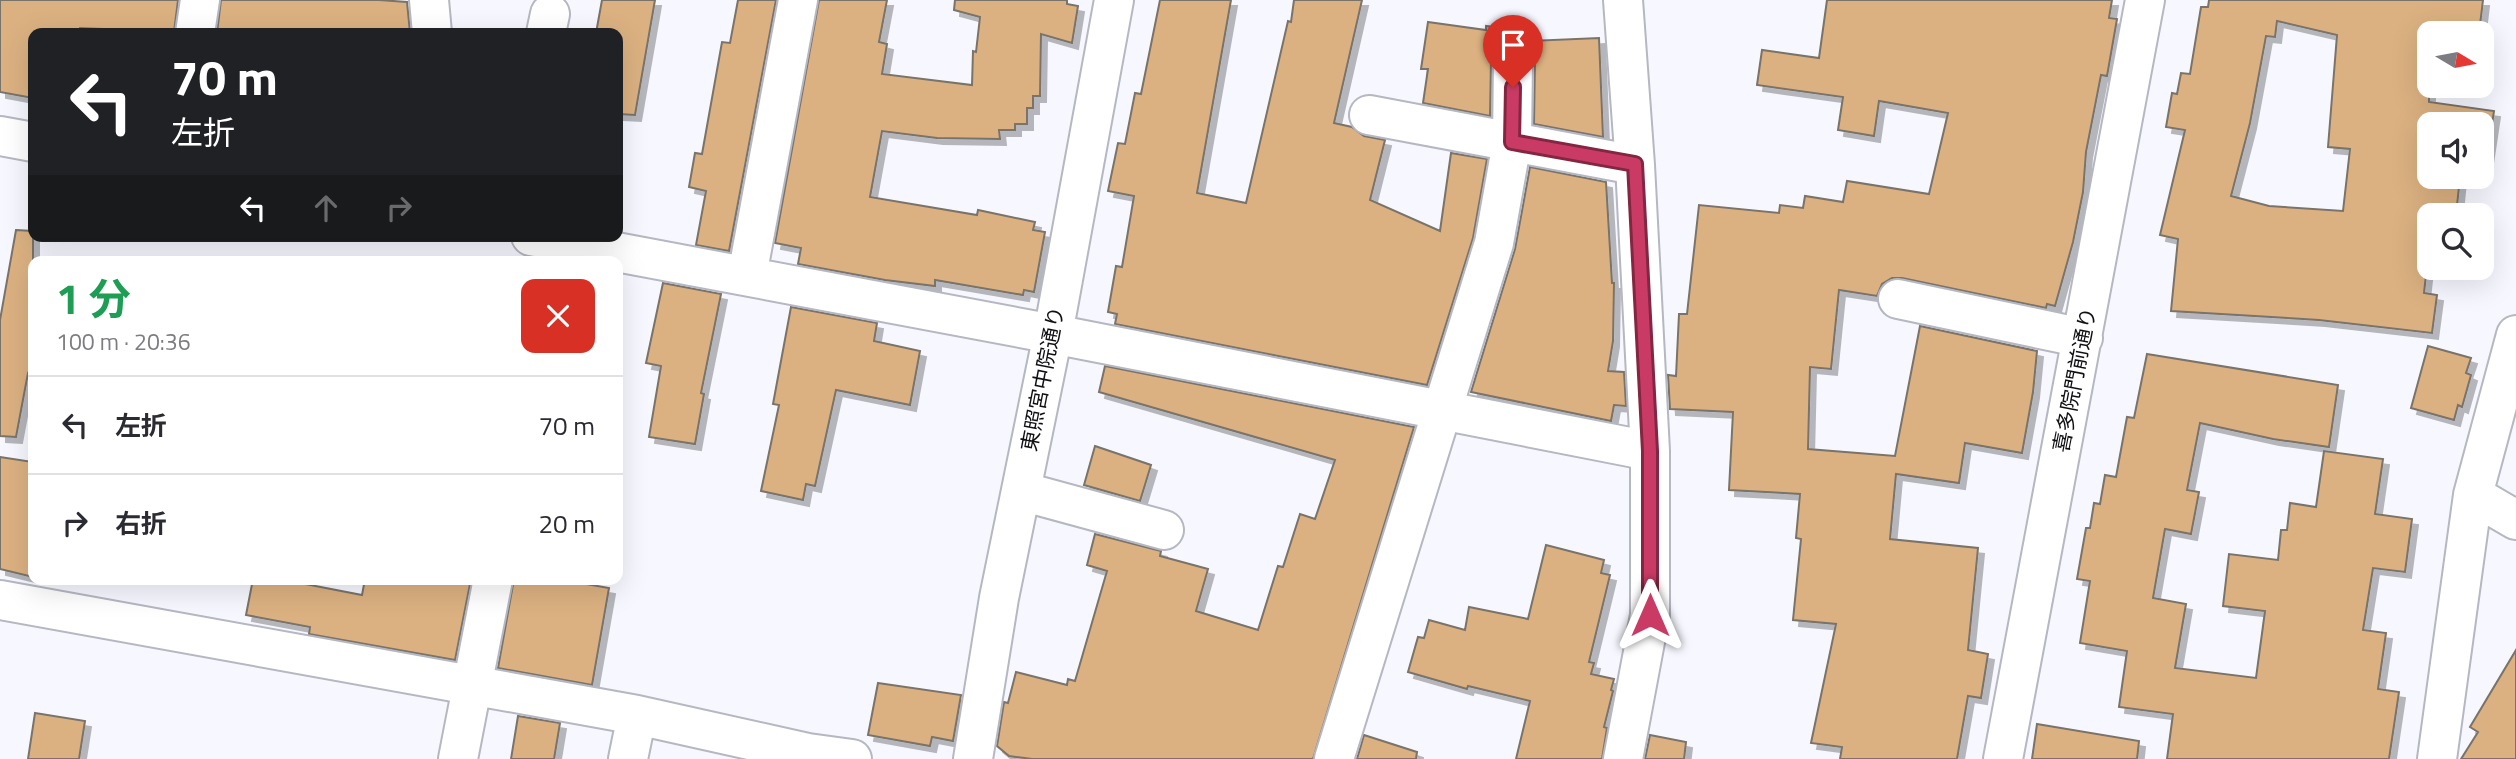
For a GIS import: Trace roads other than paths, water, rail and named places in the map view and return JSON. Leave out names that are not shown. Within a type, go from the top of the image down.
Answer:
[{"type":"street","points":[[196,28],[200,0]]},
{"type":"street","points":[[429,0],[432,28]]},
{"type":"street","points":[[747,276],[799,0]]},
{"type":"street","name":"東照宮中院通り","points":[[973,759],[999,598],[1053,334],[1114,0]]},
{"type":"street","points":[[1623,0],[1635,164],[1650,451],[1650,615],[1623,759]]},
{"type":"street","name":"喜多院門前通り","points":[[2003,759],[2146,0]]},
{"type":"street","points":[[1334,759],[1494,243],[1512,142],[1513,60]]},
{"type":"street","points":[[1369,115],[1635,164]]},
{"type":"street","points":[[0,136],[28,141]]},
{"type":"street","points":[[547,246],[614,256]]},
{"type":"street","points":[[623,257],[747,276],[1650,451]]},
{"type":"street","points":[[1898,299],[2082,338]]},
{"type":"street","points":[[2437,759],[2473,495],[2516,335]]},
{"type":"street","points":[[1021,491],[1164,530]]},
{"type":"street","points":[[2473,495],[2516,520]]},
{"type":"street","points":[[458,759],[492,585]]},
{"type":"street","points":[[0,600],[637,715],[807,753],[852,759]]},
{"type":"street","points":[[628,759],[637,715]]}]
